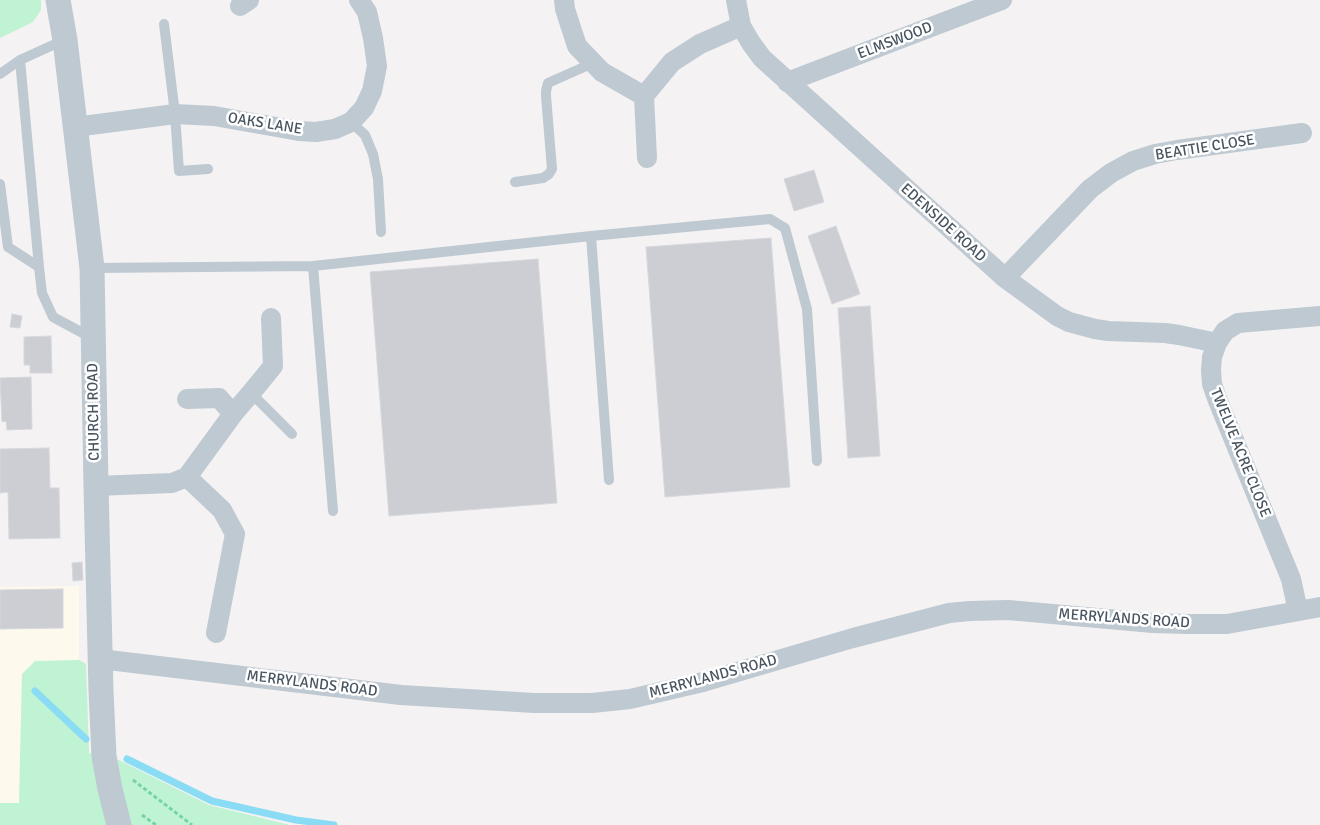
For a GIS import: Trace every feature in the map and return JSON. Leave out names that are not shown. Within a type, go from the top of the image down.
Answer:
[{"type":"street","name":"CHURCH ROAD","points":[[58,0],[65,40],[92,268],[100,659],[104,756],[110,789],[120,825]]},
{"type":"street","points":[[352,122],[364,108],[372,91],[377,66],[367,12],[359,0]]},
{"type":"street","points":[[564,0],[576,46],[602,72],[644,96]]},
{"type":"street","name":"EDENSIDE ROAD","points":[[736,0],[741,26],[762,58],[1005,278],[1057,316],[1082,326],[1108,331],[1179,334],[1216,343]]},
{"type":"street","name":"ELMSWOOD","points":[[788,82],[1002,0]]},
{"type":"street","points":[[647,158],[644,96],[672,62],[700,44],[741,26]]},
{"type":"street","name":"OAKS LANE","points":[[75,127],[175,114],[214,116],[299,131],[316,132],[336,129],[352,122]]},
{"type":"street","name":"BEATTIE CLOSE","points":[[1005,278],[1090,189],[1110,173],[1155,154],[1302,133]]},
{"type":"street","points":[[1216,343],[1225,331],[1238,324],[1320,316]]},
{"type":"street","points":[[96,486],[172,483],[186,477],[233,414],[273,366],[272,318]]},
{"type":"street","name":"TWELVE ACRE CLOSE","points":[[1216,343],[1212,357],[1212,384],[1291,579],[1298,610]]},
{"type":"street","points":[[188,399],[219,398],[233,414]]},
{"type":"street","points":[[186,477],[222,510],[235,534],[216,633]]},
{"type":"street","name":"MERRYLANDS ROAD","points":[[100,659],[401,695],[592,703],[630,700],[703,682],[853,638],[949,613],[1008,610],[1153,623],[1227,624],[1320,607]]},
{"type":"lane","points":[[164,24],[180,171],[208,168]]},
{"type":"lane","points":[[0,74],[20,60],[65,40]]},
{"type":"lane","points":[[20,60],[42,293],[53,317],[93,339]]},
{"type":"lane","points":[[515,182],[543,178],[552,169],[546,96],[548,83],[593,63]]},
{"type":"lane","points":[[352,122],[365,135],[373,154],[378,179],[381,232]]},
{"type":"lane","points":[[0,184],[8,247],[39,267]]},
{"type":"lane","points":[[92,268],[313,266],[770,219],[785,228],[807,309],[817,461]]},
{"type":"lane","points":[[592,236],[609,480]]},
{"type":"lane","points":[[313,266],[333,511]]},
{"type":"lane","points":[[252,392],[292,434]]},
{"type":"path","points":[[131,778],[192,825]]},
{"type":"shaded area","points":[[79,586],[79,660],[36,661],[22,674],[19,803],[0,803],[0,587]]},
{"type":"green space","points":[[0,0],[41,0],[41,10],[33,22],[0,38]]},
{"type":"green space","points":[[79,660],[86,664],[89,753],[119,760],[209,805],[290,825],[0,825],[0,803],[19,803],[22,674],[35,661]]},
{"type":"building","points":[[814,170],[824,202],[794,211],[784,179]]},
{"type":"building","points":[[836,226],[860,294],[832,304],[808,236]]},
{"type":"building","points":[[771,238],[790,487],[665,497],[646,247]]},
{"type":"building","points":[[538,259],[557,503],[389,516],[370,272]]},
{"type":"building","points":[[870,306],[880,456],[848,458],[838,308]]},
{"type":"building","points":[[12,314],[22,316],[20,328],[10,327]]},
{"type":"building","points":[[51,336],[52,373],[30,373],[30,365],[24,365],[24,337]]},
{"type":"building","points":[[31,377],[32,429],[7,430],[6,421],[2,422],[0,378]]},
{"type":"building","points":[[49,448],[50,488],[59,488],[60,538],[9,539],[8,492],[0,493],[0,449]]},
{"type":"building","points":[[82,562],[83,580],[73,581],[72,563]]},
{"type":"building","points":[[63,589],[63,628],[0,629],[0,590]]},
{"type":"waterway","points":[[35,691],[86,739]]},
{"type":"waterway","points":[[127,759],[212,801],[296,820],[334,825]]}]
